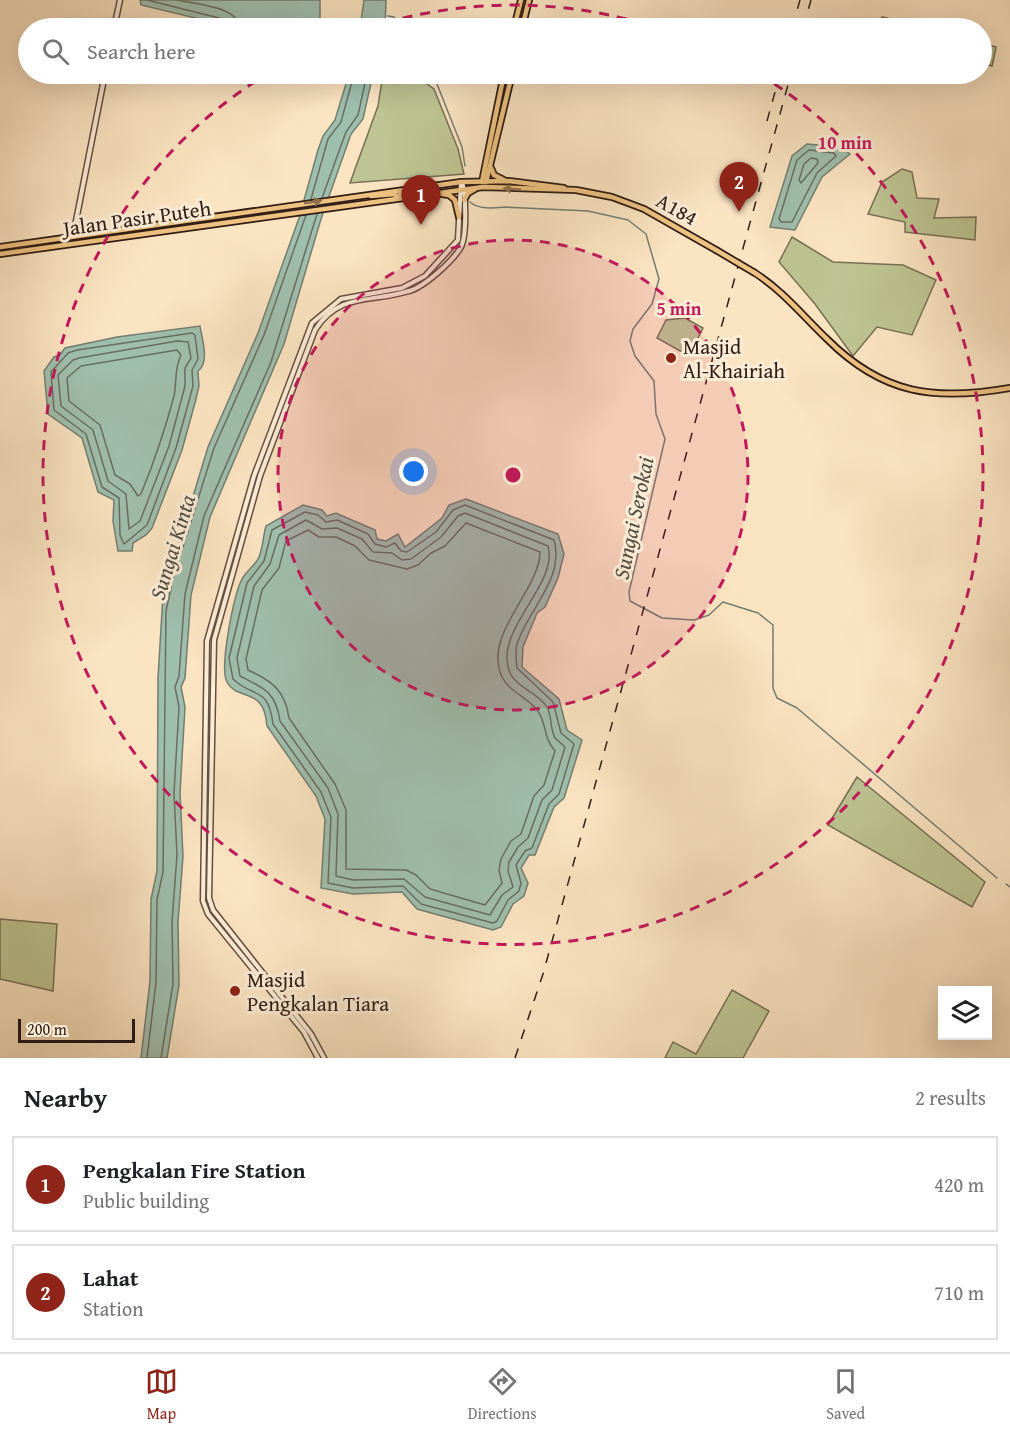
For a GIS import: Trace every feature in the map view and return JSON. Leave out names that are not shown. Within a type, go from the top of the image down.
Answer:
[{"type":"main road","points":[[516,18],[521,0]]},
{"type":"main road","points":[[524,18],[529,0]]},
{"type":"main road","points":[[484,180],[483,168],[502,84]]},
{"type":"main road","points":[[464,200],[468,193],[480,187],[484,180],[492,159],[510,84]]},
{"type":"main road","points":[[492,159],[494,175],[509,181]]},
{"type":"main road","points":[[471,181],[483,168]]},
{"type":"main road","points":[[347,197],[484,180],[576,190]]},
{"type":"main road","points":[[398,197],[401,193],[426,186]]},
{"type":"main road","points":[[347,197],[394,194],[398,197],[480,187],[576,190]]},
{"type":"main road","name":"A184","points":[[576,190],[598,193],[631,204],[756,273],[787,297],[841,352],[888,382],[913,390],[951,396],[1010,388]]},
{"type":"main road","points":[[424,194],[453,197],[457,202],[459,217]]},
{"type":"main road","name":"Jalan Pasir Puteh","points":[[0,247],[347,197]]},
{"type":"main road","name":"Jalan Pasir Puteh","points":[[0,254],[398,197]]},
{"type":"main road","points":[[42,248],[66,242],[73,236],[79,239],[111,237]]},
{"type":"street","points":[[116,18],[120,0]]},
{"type":"street","points":[[73,236],[103,84]]},
{"type":"street","points":[[318,1058],[304,1032],[208,914],[202,902],[207,641],[254,476],[312,323],[341,299],[402,288],[418,282],[456,244],[461,225],[459,217],[461,182]]},
{"type":"street","points":[[324,1058],[311,1034],[210,904],[214,640],[260,477],[315,330],[322,319],[340,304],[412,291],[428,281],[461,247],[464,200],[461,189]]},
{"type":"green space","points":[[992,46],[996,47],[992,66]]},
{"type":"green space","points":[[381,84],[427,84],[434,89],[458,149],[464,174],[350,183],[378,106]]},
{"type":"green space","points":[[902,169],[912,172],[917,198],[939,199],[934,218],[976,217],[975,240],[905,232],[905,222],[868,214],[882,182]]},
{"type":"green space","points":[[792,237],[833,262],[903,265],[936,280],[912,335],[877,327],[853,356],[815,304],[779,262]]},
{"type":"green space","points":[[685,318],[703,328],[689,356],[657,338],[666,320]]},
{"type":"green space","points":[[857,777],[985,882],[972,907],[828,825]]},
{"type":"green space","points":[[0,919],[57,924],[53,991],[0,979]]},
{"type":"green space","points":[[732,990],[769,1011],[743,1058],[665,1058],[673,1042],[696,1054]]},
{"type":"water","points":[[140,0],[320,0],[320,18],[195,18],[141,5]]},
{"type":"water","points":[[364,0],[386,0],[385,18],[361,18]]},
{"type":"water","name":"Sungai Kinta","points":[[346,84],[371,84],[363,119],[351,134],[321,219],[284,344],[210,517],[191,595],[185,678],[181,687],[185,707],[180,793],[183,856],[178,922],[179,985],[167,1058],[141,1058],[150,981],[151,899],[157,871],[158,678],[163,595],[208,447],[258,333],[299,218],[323,136],[335,120]]},
{"type":"water","points":[[807,144],[841,147],[850,154],[822,177],[795,230],[770,227],[792,156]]},
{"type":"water","points":[[200,326],[204,362],[198,371],[199,386],[182,450],[152,528],[133,543],[132,551],[118,551],[113,521],[114,500],[98,492],[82,438],[48,414],[44,371],[54,357],[60,355],[65,348],[117,337]]},
{"type":"water","points":[[466,499],[558,534],[564,554],[558,578],[545,607],[537,613],[523,647],[522,667],[559,699],[567,730],[582,740],[564,798],[554,807],[535,855],[529,855],[521,868],[528,883],[524,896],[513,904],[501,927],[493,930],[417,909],[402,892],[353,894],[321,888],[325,819],[316,796],[267,726],[261,705],[256,699],[231,688],[225,674],[228,631],[235,599],[242,579],[259,557],[266,526],[303,505],[322,510],[327,516],[336,513],[375,530],[377,539],[386,541],[398,534],[405,547],[442,518],[449,505]]},
{"type":"waterway","name":"Sungai Serokai","points":[[388,16],[395,18]]},
{"type":"waterway","name":"Sungai Serokai","points":[[437,84],[462,147],[465,166]]},
{"type":"waterway","name":"Sungai Serokai","points":[[470,202],[487,208],[588,211],[628,220],[646,234],[659,279],[652,304],[633,329],[630,341],[635,356],[654,381],[656,414],[665,439],[629,592],[630,601],[662,618],[694,620],[709,615],[723,602],[758,613],[773,625],[773,688],[777,698],[797,708],[997,878]]},
{"type":"waterway","name":"Sungai Serokai","points":[[1006,884],[1010,887]]},
{"type":"railway","points":[[795,18],[800,0]]},
{"type":"railway","points":[[806,18],[811,0]]},
{"type":"railway","points":[[767,121],[777,84]]},
{"type":"railway","points":[[515,1058],[543,974],[788,84]]},
{"type":"place","name":"Lahat","points":[[739,212]]},
{"type":"place","name":"Pengkalan Fire Station","points":[[421,225]]},
{"type":"place","name":"Masjid Al-Khairiah","points":[[671,358]]},
{"type":"place","name":"Masjid Pengkalan Tiara","points":[[235,991]]}]
